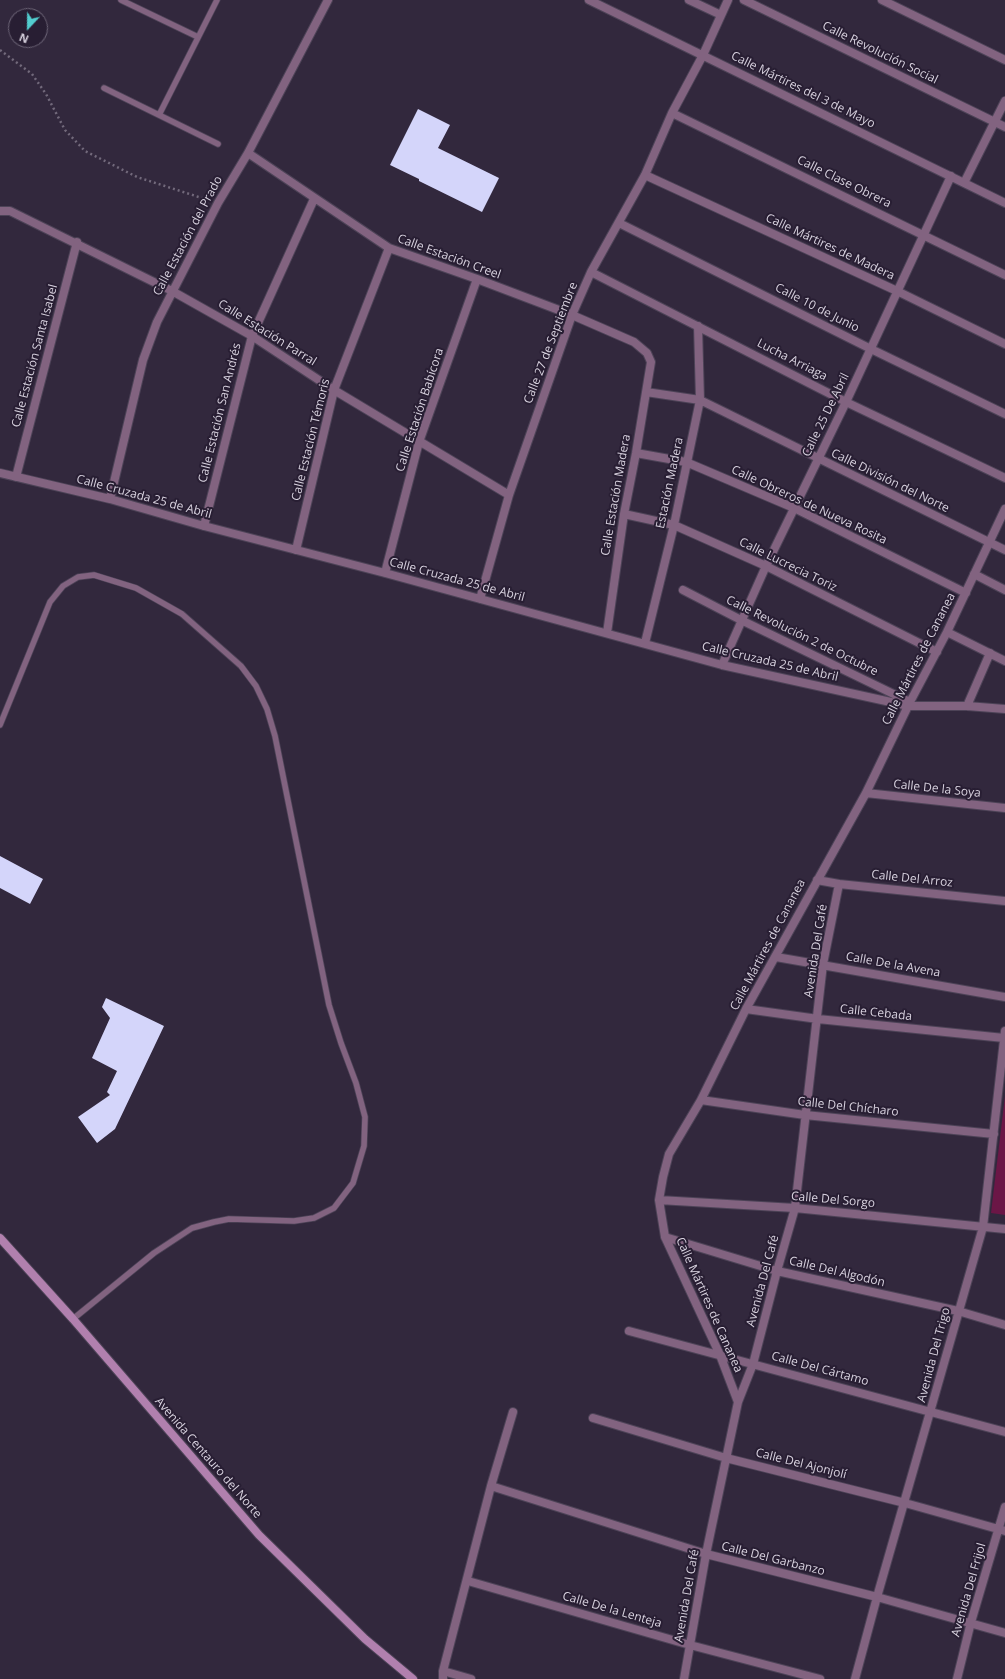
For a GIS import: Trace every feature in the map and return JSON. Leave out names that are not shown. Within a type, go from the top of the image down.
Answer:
[{"type":"main road","name":"Avenida Centauro del Norte","points":[[0,1238],[73,1319],[258,1535],[365,1640],[413,1679]]},
{"type":"street","name":"Calle Estación del Prado","points":[[110,499],[144,360],[157,322],[218,203],[248,153],[328,0]]},
{"type":"street","name":"Calle Mártires del 3 de Mayo","points":[[589,0],[1005,203]]},
{"type":"street","points":[[689,0],[721,15]]},
{"type":"street","name":"Calle 27 de Septiembre","points":[[480,599],[509,495],[572,315],[591,272],[644,175],[672,113],[703,55],[728,0]]},
{"type":"street","name":"Calle Revolución Social","points":[[744,0],[1005,127]]},
{"type":"street","points":[[882,0],[1005,60]]},
{"type":"street","points":[[964,183],[1005,101]]},
{"type":"street","name":"Calle Clase Obrera","points":[[672,113],[1005,275]]},
{"type":"street","name":"Calle Estación Creel","points":[[248,153],[314,199],[389,248],[572,315],[634,342],[647,353],[651,362]]},
{"type":"street","name":"Calle Mártires de Madera","points":[[644,175],[897,291],[1005,344]]},
{"type":"street","name":"Calle 25 De Abril","points":[[722,665],[766,566],[846,402],[897,291],[925,235],[951,176]]},
{"type":"street","name":"Calle Estación San Andrés","points":[[204,526],[252,336],[314,199]]},
{"type":"street","name":"Calle Estación Parral","points":[[2,210],[10,211],[77,242],[172,291],[252,336],[334,390],[509,495]]},
{"type":"street","name":"Calle 10 de Junio","points":[[618,223],[1005,414]]},
{"type":"street","name":"Calle Estación Santa Isabel","points":[[16,477],[77,242]]},
{"type":"street","name":"Calle Estación Témoris","points":[[296,550],[334,390],[389,248]]},
{"type":"street","name":"Lucha Arriaga","points":[[591,272],[846,402],[1005,478]]},
{"type":"street","name":"Calle Estación Babícora","points":[[385,573],[419,442],[477,279]]},
{"type":"street","name":"Estación Madera","points":[[645,643],[674,525],[700,400],[698,326]]},
{"type":"street","name":"Calle Estación Madera","points":[[607,633],[624,514],[636,454],[651,362]]},
{"type":"street","name":"Calle División del Norte","points":[[646,392],[700,400],[1005,550]]},
{"type":"street","name":"Calle Obreros de Nueva Rosita","points":[[636,454],[686,462],[794,508],[966,593]]},
{"type":"street","name":"Calle Cruzada 25 de Abril","points":[[0,473],[110,499],[204,526],[385,573],[722,665],[910,704]]},
{"type":"street","name":"Calle Mártires de Cananea","points":[[738,1402],[720,1355],[665,1237],[659,1200],[669,1154],[701,1100],[746,1009],[866,793],[947,632],[1005,509]]},
{"type":"street","name":"Calle Lucrecia Toriz","points":[[624,514],[674,525],[766,566],[937,652]]},
{"type":"street","points":[[974,574],[1005,590]]},
{"type":"street","name":"Calle Revolución 2 de Octubre","points":[[683,590],[910,704]]},
{"type":"street","points":[[947,632],[1005,661]]},
{"type":"street","points":[[967,706],[990,653]]},
{"type":"street","points":[[910,704],[1005,708]]},
{"type":"street","name":"Calle De la Soya","points":[[866,793],[1005,808]]},
{"type":"street","name":"Calle Del Arroz","points":[[817,880],[839,884],[1005,901]]},
{"type":"street","name":"Avenida Del Café","points":[[684,1679],[706,1554],[738,1402],[753,1364],[795,1208],[805,1115],[818,1019],[823,964],[839,884]]},
{"type":"street","name":"Calle De la Avena","points":[[776,957],[1005,997]]},
{"type":"street","name":"Calle Cebada","points":[[746,1009],[818,1019],[1005,1035]]},
{"type":"street","name":"Avenida Del Trigo","points":[[855,1679],[983,1227],[1005,1035]]},
{"type":"street","name":"Calle Del Chícharo","points":[[701,1100],[805,1115],[994,1134]]},
{"type":"street","name":"Calle Del Sorgo","points":[[659,1200],[795,1208],[1005,1229]]},
{"type":"street","name":"Calle Del Algodón","points":[[665,1237],[777,1271],[958,1311],[1005,1324]]},
{"type":"street","name":"Calle Del Cártamo","points":[[629,1330],[1005,1432]]},
{"type":"street","points":[[471,1679],[443,1675],[491,1486],[513,1412]]},
{"type":"street","name":"Calle Del Ajonjolí","points":[[593,1418],[726,1458],[905,1503],[1002,1530]]},
{"type":"street","name":"Calle Del Garbanzo","points":[[491,1486],[706,1554],[877,1597],[971,1622],[1005,1633]]},
{"type":"street","name":"Avenida Del Frijol","points":[[957,1679],[971,1622],[1002,1530],[1005,1508]]},
{"type":"street","name":"Calle De la Lenteja","points":[[468,1580],[690,1644],[820,1679]]},
{"type":"lane","points":[[121,0],[198,37]]},
{"type":"lane","points":[[159,115],[218,0]]},
{"type":"lane","points":[[104,88],[218,144]]},
{"type":"lane","points":[[0,725],[50,602],[63,586],[78,577],[94,575],[136,588],[182,614],[241,666],[256,686],[267,709],[274,736],[329,1005],[356,1083],[365,1117],[364,1146],[353,1183],[334,1208],[314,1218],[294,1221],[229,1219],[192,1228],[154,1253],[73,1319]]},
{"type":"path","points":[[0,50],[32,74],[46,94],[65,130],[86,151],[138,177],[218,203]]},
{"type":"shaded area","points":[[1005,1096],[1005,1215],[991,1213]]},
{"type":"building","points":[[418,109],[450,125],[438,148],[499,178],[482,212],[390,165]]},
{"type":"building","points":[[0,856],[43,879],[30,904],[0,888]]},
{"type":"building","points":[[106,998],[164,1026],[115,1129],[97,1143],[78,1117],[110,1095],[107,1092],[117,1071],[92,1058],[110,1018],[102,1007]]}]
